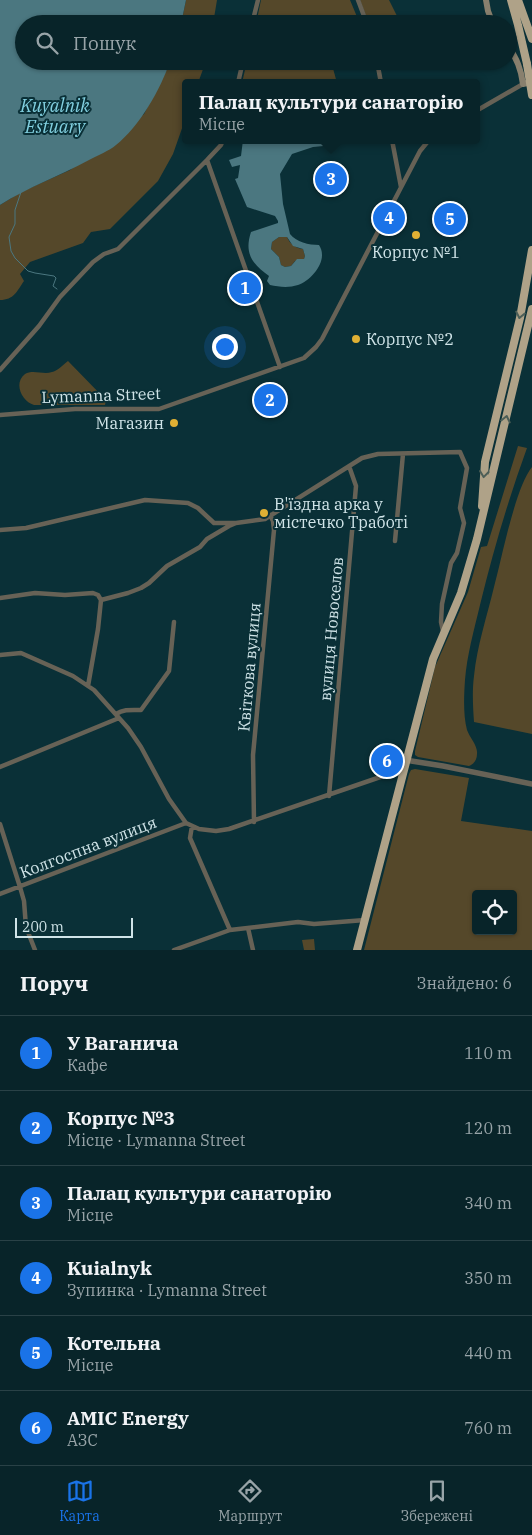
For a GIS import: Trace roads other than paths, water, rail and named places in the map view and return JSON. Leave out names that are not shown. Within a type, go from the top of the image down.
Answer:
[{"type":"highway","points":[[511,0],[515,15]]},
{"type":"highway","points":[[520,0],[532,39]]},
{"type":"highway","points":[[517,21],[527,64],[532,97]]},
{"type":"highway","points":[[482,518],[485,462],[520,318],[532,250]]},
{"type":"highway","points":[[357,950],[433,659],[461,592],[482,518],[532,309]]},
{"type":"main road","points":[[486,0],[490,15]]},
{"type":"main road","points":[[517,58],[522,71],[523,84],[532,82]]},
{"type":"street","points":[[254,15],[258,0]]},
{"type":"street","points":[[358,0],[364,15]]},
{"type":"street","points":[[480,109],[523,84]]},
{"type":"street","points":[[0,370],[39,326],[60,297],[93,262],[104,254],[118,249],[222,144]]},
{"type":"street","points":[[393,144],[401,187]]},
{"type":"street","name":"Lymanna Street","points":[[0,415],[75,409],[158,409],[280,367],[308,355],[322,339],[420,151],[426,144]]},
{"type":"street","points":[[207,160],[280,367]]},
{"type":"street","points":[[101,600],[141,588],[167,566],[200,547],[202,542],[215,533],[236,523],[266,516],[362,458],[378,454],[460,452],[467,468],[460,508],[464,523],[457,553],[451,563],[442,604],[441,622],[444,632]]},
{"type":"street","points":[[395,541],[402,454]]},
{"type":"street","name":"вулиця Новоселов","points":[[329,796],[356,486],[349,466]]},
{"type":"street","points":[[0,530],[26,528],[145,500],[188,503],[198,508],[214,523],[215,533]]},
{"type":"street","name":"Квіткова вулиця","points":[[254,822],[253,755],[274,530],[273,521],[266,516]]},
{"type":"street","points":[[214,523],[236,523]]},
{"type":"street","points":[[0,598],[35,593],[93,593],[98,596],[101,600],[98,629],[88,686]]},
{"type":"street","points":[[0,767],[117,716],[122,710],[141,710],[169,671],[174,622]]},
{"type":"street","points":[[0,655],[21,653],[73,676],[88,686],[117,716],[141,747],[169,799],[186,823],[192,826],[216,831],[229,829],[254,822],[392,773],[402,774]]},
{"type":"street","points":[[406,760],[532,784]]},
{"type":"street","name":"Колгоспна вулиця","points":[[0,894],[186,823]]},
{"type":"street","points":[[0,824],[24,901],[26,927],[34,950]]},
{"type":"street","points":[[192,826],[190,838],[230,930]]},
{"type":"street","points":[[174,950],[230,930],[298,922],[314,924],[365,920]]},
{"type":"street","points":[[248,928],[253,950]]},
{"type":"water","name":"Kuyalnik Estuary","points":[[0,0],[186,0],[183,15],[15,15],[15,70],[167,70],[141,118],[116,145],[0,205]]},
{"type":"water","points":[[242,144],[337,144],[313,147],[292,154],[280,174],[283,204],[290,234],[303,242],[319,245],[322,251],[318,269],[309,279],[291,287],[270,285],[267,281],[269,276],[254,262],[248,246],[251,232],[278,223],[278,221],[275,216],[247,207],[235,179],[238,178],[240,165],[232,167],[229,160],[241,156]],"holes":[[[279,237],[287,237],[293,246],[303,249],[304,259],[297,259],[291,266],[285,267],[281,265],[279,257],[271,249],[272,242]]]},
{"type":"waterway","points":[[21,192],[15,210],[15,224],[9,237],[11,251],[28,271],[54,276],[56,278],[53,286],[57,289]]},
{"type":"place","name":"Палац культури санаторію","points":[[331,179]]},
{"type":"place","name":"Kuialnyk","points":[[389,218]]},
{"type":"place","name":"Котельна","points":[[450,219]]},
{"type":"place","name":"Корпус №1","points":[[416,235]]},
{"type":"place","name":"У Ваганича","points":[[245,288]]},
{"type":"place","name":"Корпус №2","points":[[356,339]]},
{"type":"place","name":"Корпус №3","points":[[270,400]]},
{"type":"place","name":"Магазин","points":[[174,423]]},
{"type":"place","name":"В'їздна арка у містечко Тработі","points":[[264,513]]},
{"type":"place","name":"AMIC Energy","points":[[387,761]]}]
